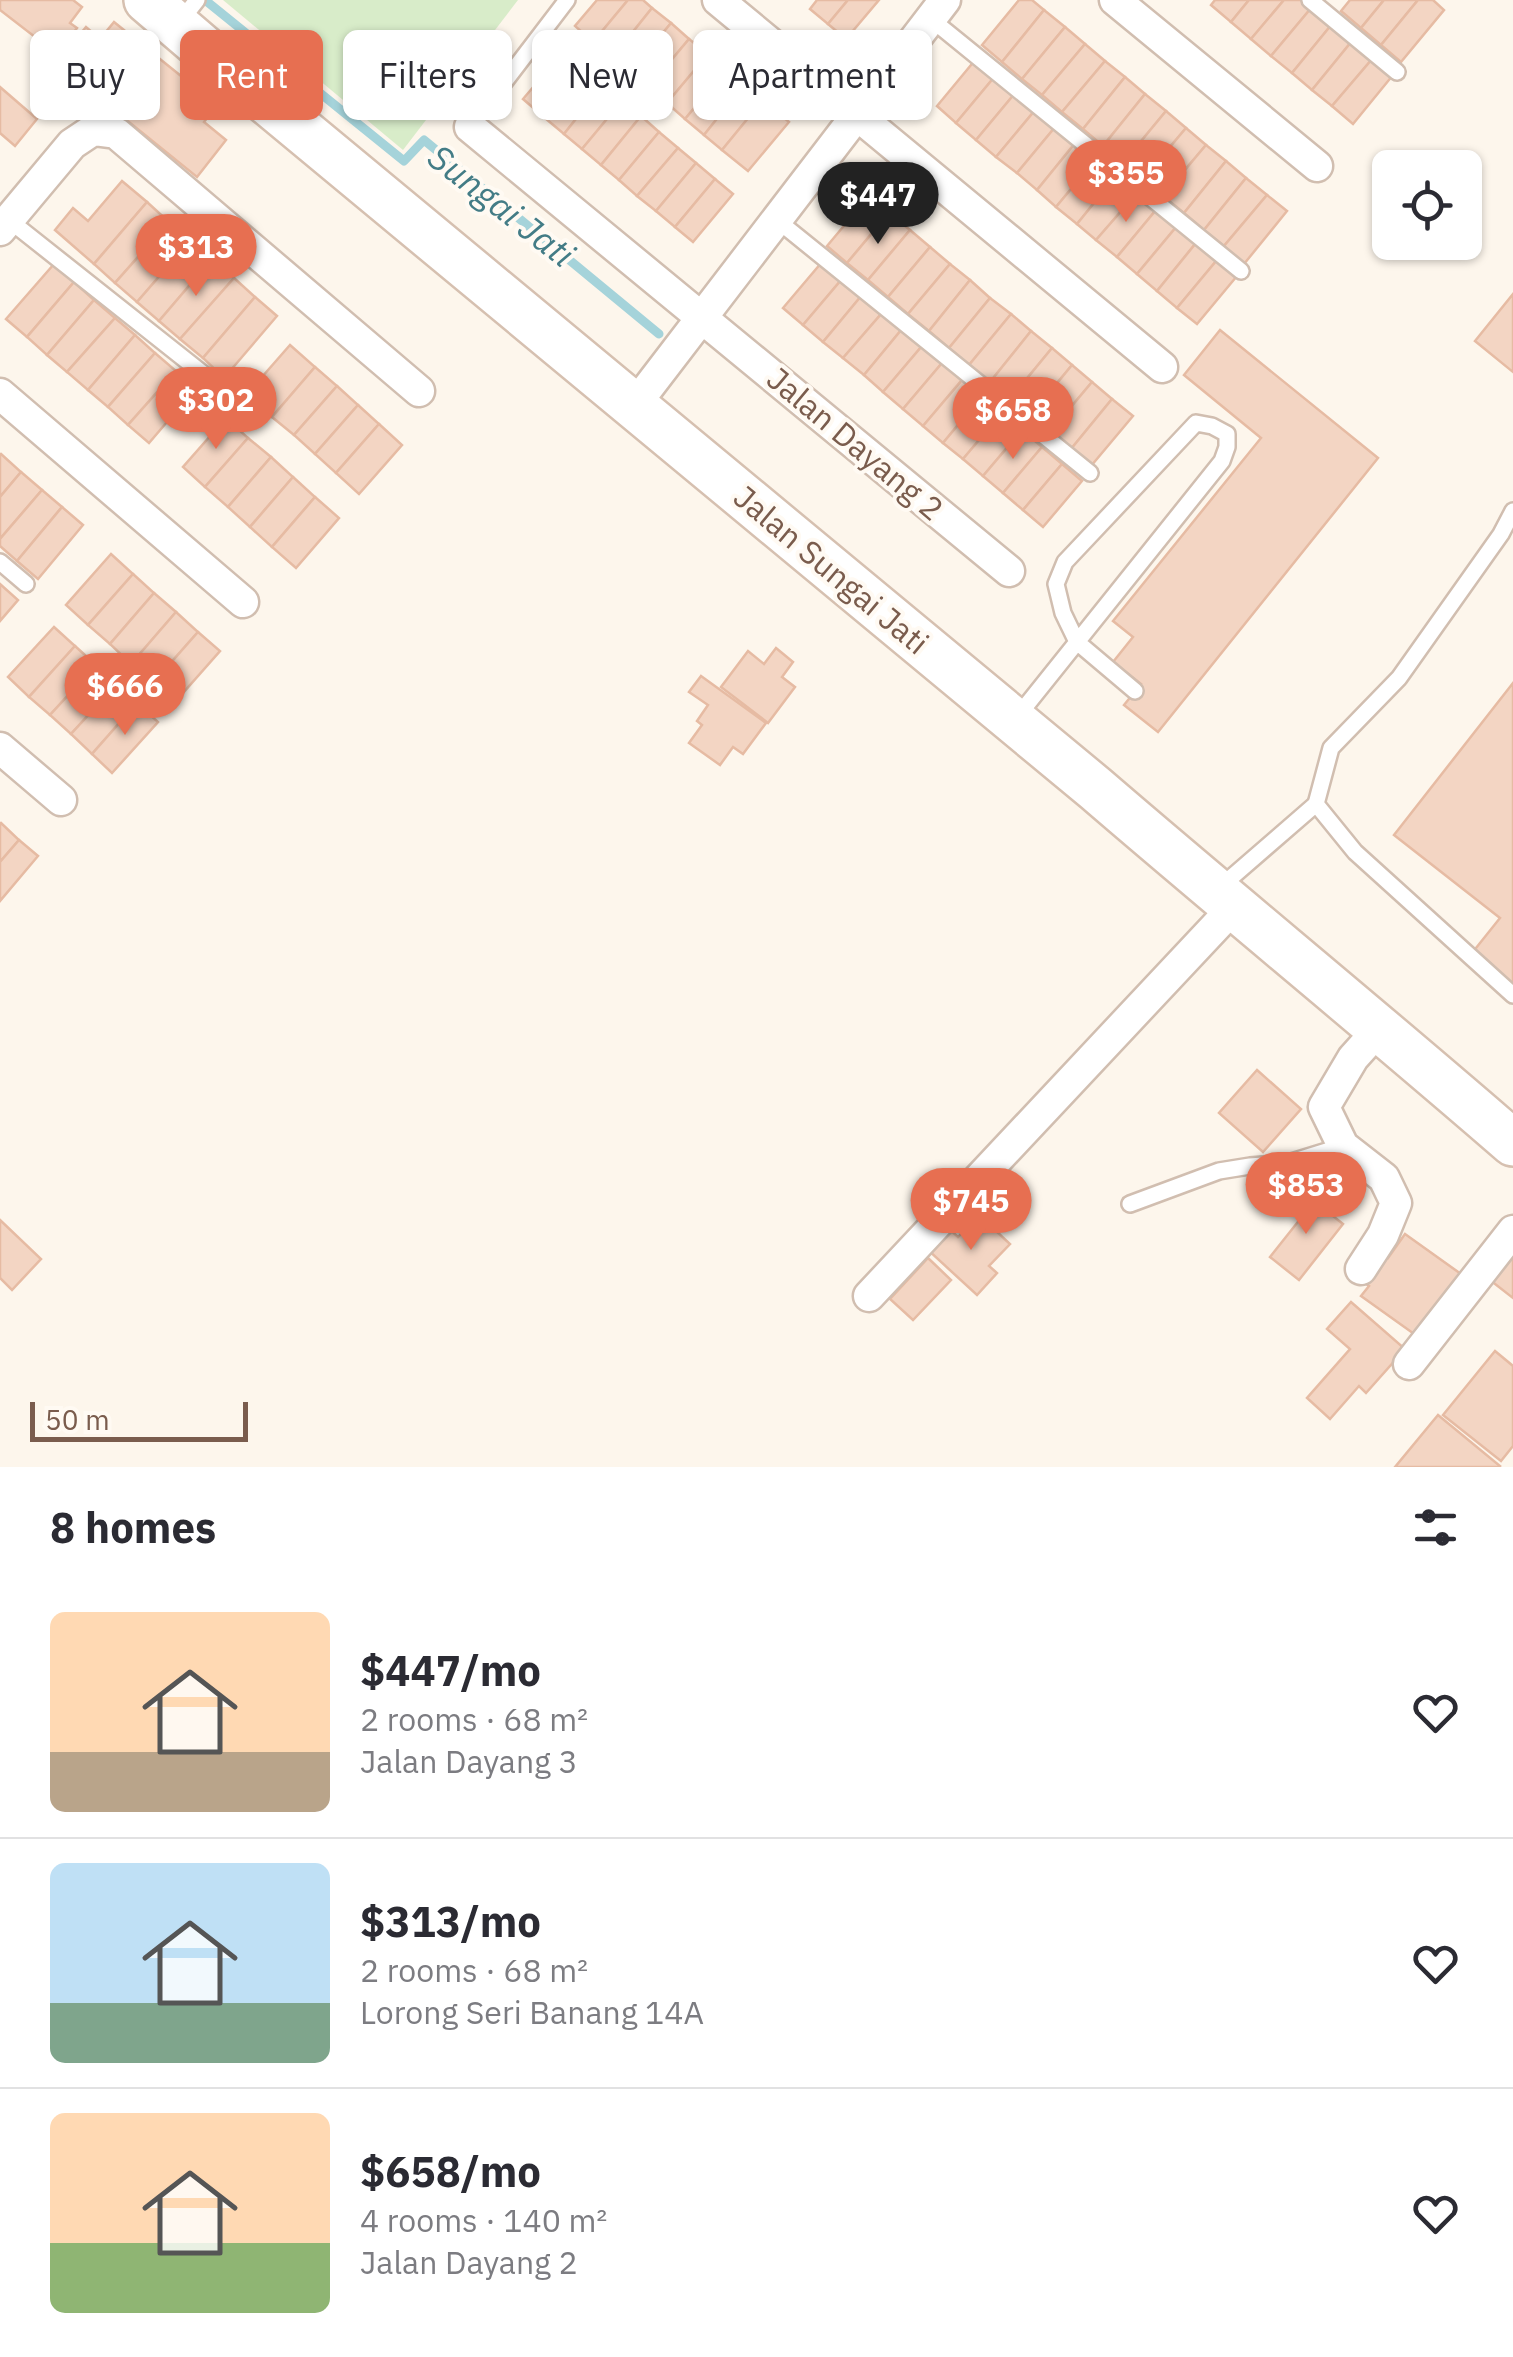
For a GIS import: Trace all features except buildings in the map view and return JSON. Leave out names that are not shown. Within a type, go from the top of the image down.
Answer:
[{"type":"main road","name":"Jalan Sungai Jati","points":[[178,8],[634,406],[1513,1142]]},
{"type":"street","points":[[718,0],[755,30]]},
{"type":"street","points":[[1116,0],[1317,166]]},
{"type":"street","points":[[922,30],[938,9]]},
{"type":"street","points":[[634,406],[854,120]]},
{"type":"street","points":[[864,120],[1162,367]]},
{"type":"street","name":"Jalan Dayang 2","points":[[470,127],[1009,571]]},
{"type":"street","points":[[4,225],[72,144],[93,130],[116,133],[420,391]]},
{"type":"street","points":[[0,394],[243,602]]},
{"type":"street","points":[[0,748],[61,800]]},
{"type":"street","points":[[868,1296],[1224,900]]},
{"type":"street","points":[[1361,1269],[1383,1234],[1396,1202],[1384,1178],[1343,1146],[1324,1107],[1354,1058],[1380,1028]]},
{"type":"street","points":[[1409,1364],[1513,1231]]},
{"type":"lane","points":[[470,127],[567,0]]},
{"type":"lane","points":[[1310,0],[1397,72]]},
{"type":"lane","points":[[938,9],[1241,271]]},
{"type":"lane","points":[[777,220],[1090,472]]},
{"type":"lane","points":[[4,225],[221,388]]},
{"type":"lane","points":[[1014,721],[1077,642],[1222,460],[1226,434],[1212,426],[1196,423],[1064,562],[1056,584],[1063,613],[1077,642],[1135,690]]},
{"type":"lane","points":[[1224,900],[1316,804],[1331,748],[1399,678],[1507,538],[1513,511]]},
{"type":"lane","points":[[0,562],[26,584]]},
{"type":"lane","points":[[1316,804],[1355,852],[1513,995]]},
{"type":"lane","points":[[1130,1204],[1220,1171],[1288,1163],[1343,1146]]},
{"type":"green space","points":[[223,0],[518,0],[495,30],[343,30],[343,100],[323,83],[323,30],[259,30]]},
{"type":"green space","points":[[367,120],[426,120],[403,150]]},
{"type":"waterway","name":"Sungai Jati","points":[[205,0],[404,161],[424,140],[659,334]]}]
